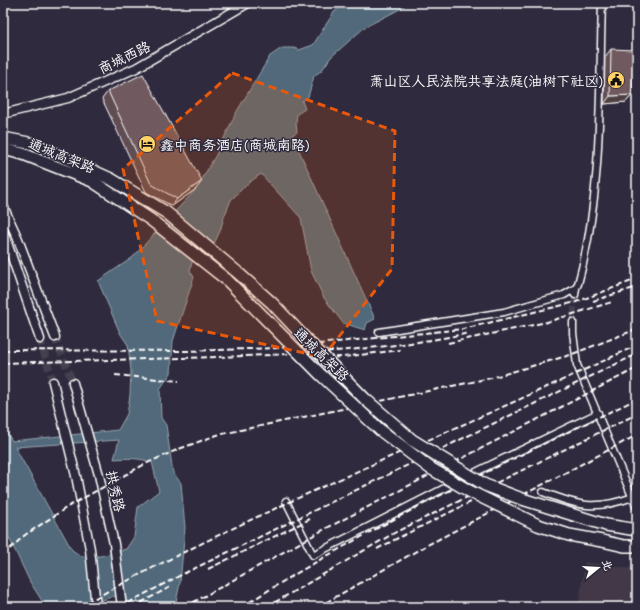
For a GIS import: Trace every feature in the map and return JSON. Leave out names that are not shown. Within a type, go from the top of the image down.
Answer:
[{"type":"highway","name":"通城高架路","points":[[3,138],[34,144],[111,179],[167,213],[272,303],[365,399],[412,440],[486,485],[522,499],[606,525],[637,530]]},
{"type":"highway","name":"通城高架路","points":[[3,149],[23,154],[92,181],[151,220],[227,280],[321,375],[380,430],[430,468],[469,492],[538,525],[569,535],[624,546],[637,546]]},
{"type":"main road","name":"商城西路","points":[[3,114],[68,98],[136,68],[248,3]]},
{"type":"main road","points":[[3,206],[18,240],[55,337]]},
{"type":"main road","points":[[3,231],[40,339]]},
{"type":"main road","points":[[54,382],[76,476],[90,549],[96,607]]},
{"type":"main road","name":"拱秀路","points":[[72,383],[99,475],[114,544],[122,607]]},
{"type":"street","points":[[575,296],[588,244],[597,169],[602,3]]},
{"type":"street","points":[[380,332],[504,312],[564,295],[576,288]]},
{"type":"street","points":[[573,322],[577,365],[637,508]]},
{"type":"street","points":[[286,501],[313,556],[484,468],[598,413]]},
{"type":"street","points":[[543,492],[585,506],[613,503],[633,497]]},
{"type":"street","points":[[631,607],[637,604]]},
{"type":"highlighted area","points":[[232,73],[395,131],[392,269],[323,357],[157,321],[123,169]]},
{"type":"shaded area","points":[[585,562],[628,568],[637,566],[637,607],[578,607]]},
{"type":"water","points":[[344,3],[407,3],[402,8],[365,27],[331,57],[322,70],[314,76],[308,97],[302,101],[305,109],[297,114],[297,132],[292,135],[375,319],[367,323],[365,330],[343,323],[324,298],[311,271],[301,218],[261,174],[247,184],[231,200],[213,246],[192,262],[190,271],[194,277],[173,341],[171,373],[160,389],[161,418],[166,425],[173,473],[181,483],[185,528],[180,583],[175,607],[130,607],[114,596],[83,607],[46,607],[30,582],[3,525],[3,426],[12,441],[118,430],[127,414],[130,395],[131,371],[128,345],[120,333],[98,281],[132,258],[196,189],[216,155],[236,113],[270,56],[282,48],[294,48],[299,50],[313,45],[334,12]],"holes":[[[119,440],[114,459],[124,458],[152,462],[159,491],[138,507],[134,537],[126,549],[101,556],[81,556],[72,550],[15,447]]]},
{"type":"building","name":"萧山区人民法院共享法庭(油树下社区)","points":[[611,49],[635,50],[632,95],[610,96]]},
{"type":"building","name":"鑫中商务酒店(商城南路)","points":[[143,74],[202,181],[177,199],[151,184],[108,91]]},
{"type":"tunnel","points":[[573,322],[575,295]]},
{"type":"tunnel","points":[[55,337],[73,383]]},
{"type":"tunnel","points":[[40,339],[53,382]]},
{"type":"railway","points":[[3,350],[187,351],[279,348],[463,329],[576,302],[637,279]]},
{"type":"railway","points":[[593,301],[637,287]]},
{"type":"railway","points":[[448,343],[547,322],[612,302]]},
{"type":"railway","points":[[3,555],[25,535],[69,506],[145,464],[179,449],[217,435],[491,378],[570,355],[637,329]]},
{"type":"railway","points":[[3,363],[312,353],[407,344],[469,333]]},
{"type":"railway","points":[[79,607],[216,536],[637,345]]},
{"type":"railway","points":[[317,358],[343,357],[400,350]]},
{"type":"railway","points":[[120,607],[183,574],[637,354]]},
{"type":"railway","points":[[185,607],[323,530],[637,368]]},
{"type":"railway","points":[[115,375],[179,381]]},
{"type":"railway","points":[[242,607],[313,564],[410,511],[510,460],[637,399]]},
{"type":"railway","points":[[267,607],[396,532],[637,414]]},
{"type":"railway","points":[[318,607],[420,549],[637,435]]},
{"type":"railway","points":[[377,549],[483,496]]},
{"type":"railway","points":[[208,569],[310,519]]},
{"type":"railway","points":[[133,607],[170,587]]},
{"type":"place","name":"萧山区人民法院共享法庭(油树下社区)","points":[[616,80]]},
{"type":"place","name":"鑫中商务酒店(商城南路)","points":[[147,144]]}]
